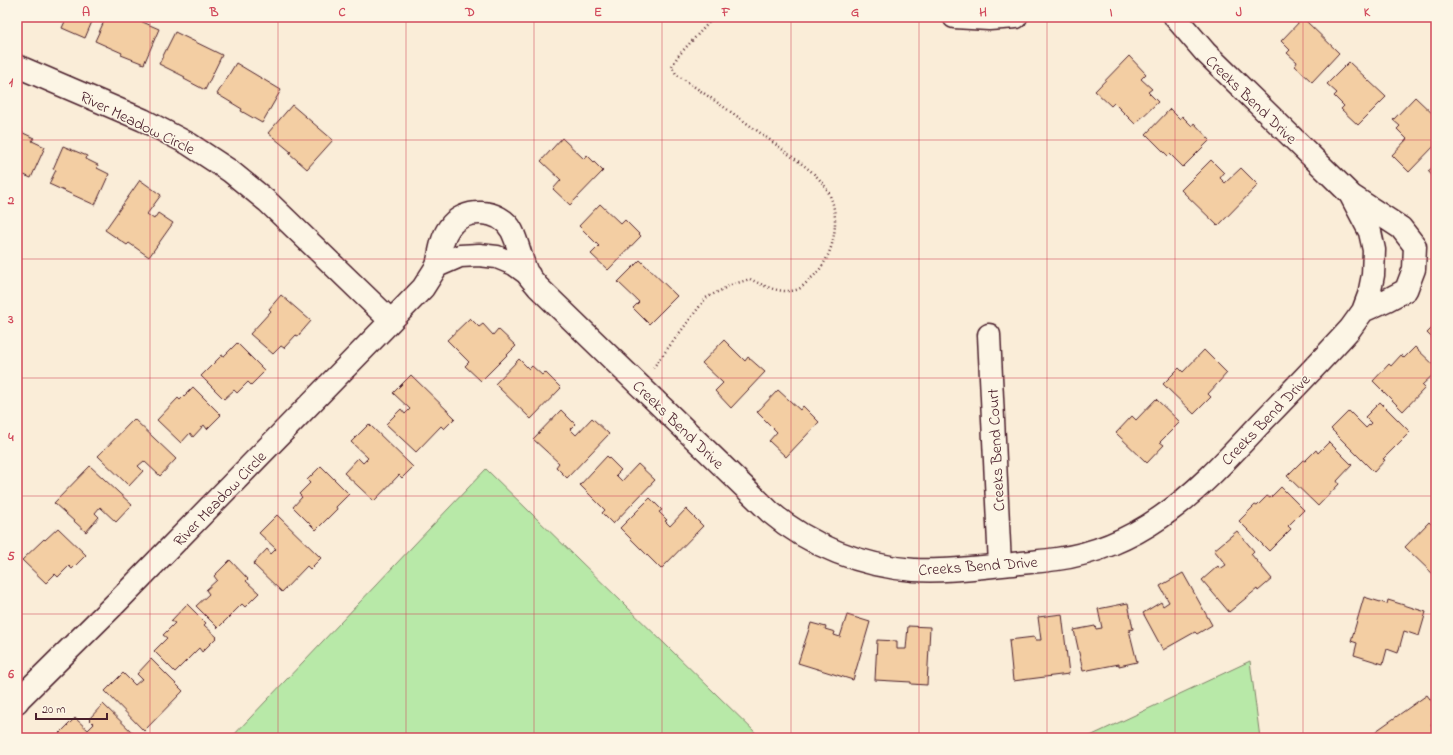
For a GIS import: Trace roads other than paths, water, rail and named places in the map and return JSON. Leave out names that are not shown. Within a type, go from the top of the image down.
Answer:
[{"type":"street","points":[[954,17],[990,19],[1016,17]]},
{"type":"street","name":"Creeks Bend Drive","points":[[1175,17],[1205,52],[1350,194],[1401,228],[1415,246],[1414,269],[1406,290],[1363,311]]},
{"type":"street","name":"River Meadow Circle","points":[[17,66],[144,120],[189,144],[230,171],[268,202],[391,321]]},
{"type":"street","name":"Creeks Bend Drive","points":[[437,266],[444,237],[450,226],[463,216],[475,213],[489,213],[503,220],[512,230],[529,275],[543,292],[770,512],[797,532],[819,544],[862,561],[913,570],[939,570],[1058,559],[1099,548],[1132,534],[1160,518],[1188,498],[1244,442],[1350,329],[1363,311],[1374,275],[1374,250],[1370,232],[1350,194]]},
{"type":"street","points":[[437,266],[460,256],[479,255],[497,258],[514,264],[529,275]]},
{"type":"street","name":"River Meadow Circle","points":[[17,702],[116,603],[423,288],[437,266]]},
{"type":"street","name":"Creeks Bend Court","points":[[989,336],[1000,565]]},
{"type":"street","name":"River Meadow Circle","points":[[17,686],[45,674]]}]
